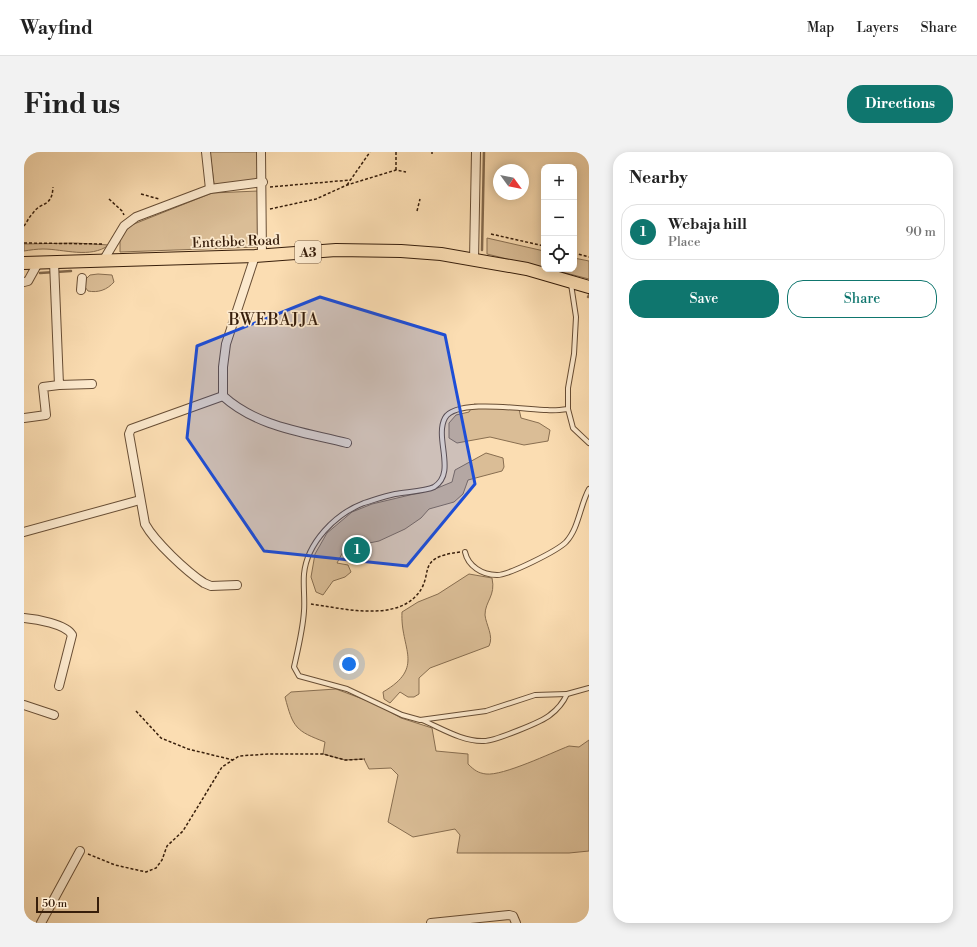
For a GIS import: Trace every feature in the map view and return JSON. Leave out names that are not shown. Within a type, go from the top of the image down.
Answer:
[{"type":"main road","name":"Entebbe Road","points":[[24,263],[258,256],[336,250],[401,251],[442,254],[527,269],[589,287]]},
{"type":"street","points":[[206,152],[210,190]]},
{"type":"street","points":[[223,396],[223,367],[226,344],[258,256],[263,212],[261,152]]},
{"type":"street","points":[[474,260],[476,152]]},
{"type":"street","points":[[103,261],[128,222],[136,217],[210,190],[263,184]]},
{"type":"street","points":[[54,262],[59,385]]},
{"type":"street","points":[[24,282],[28,281],[32,276],[38,263]]},
{"type":"street","points":[[81,290],[82,278]]},
{"type":"street","points":[[24,418],[46,415],[43,387],[92,384]]},
{"type":"street","points":[[223,396],[248,414],[273,425],[347,443]]},
{"type":"street","points":[[223,396],[131,429],[129,431],[129,441],[144,524],[148,531],[198,580],[211,586],[237,585]]},
{"type":"street","points":[[24,532],[140,500]]},
{"type":"street","points":[[24,618],[35,619],[66,628],[72,635],[59,686]]},
{"type":"street","points":[[24,705],[54,716]]},
{"type":"street","points":[[41,923],[80,851]]},
{"type":"street","points":[[431,923],[509,915],[513,916],[516,923]]},
{"type":"lane","points":[[571,282],[576,317],[574,354],[568,388],[568,409],[573,428],[589,443]]},
{"type":"lane","points":[[567,694],[563,704],[549,716],[517,730],[484,741],[460,736],[420,720],[402,715],[347,689],[299,676],[294,667],[304,604],[304,573],[314,545],[326,528],[344,514],[362,504],[394,494],[434,487],[442,479],[445,470],[443,429],[444,419],[450,413],[468,407],[549,411],[568,409]]},
{"type":"lane","points":[[465,552],[467,559],[475,569],[498,575],[544,556],[566,542],[574,529],[589,488]]},
{"type":"lane","points":[[420,720],[486,711],[535,695],[567,694],[589,688]]},
{"type":"path","points":[[347,185],[370,152]]},
{"type":"path","points":[[396,152],[396,170]]},
{"type":"path","points":[[263,212],[282,206],[316,199],[347,185],[396,170],[406,172]]},
{"type":"path","points":[[263,184],[290,186],[301,183],[350,180]]},
{"type":"path","points":[[24,226],[33,212],[41,207],[51,197],[53,187]]},
{"type":"path","points":[[109,199],[122,211],[128,222]]},
{"type":"path","points":[[417,211],[420,199]]},
{"type":"path","points":[[491,234],[541,245]]},
{"type":"path","points":[[24,243],[113,244]]},
{"type":"path","points":[[577,254],[589,257]]},
{"type":"path","points":[[304,604],[344,610],[374,611],[394,609],[414,598],[422,586],[430,563],[436,557],[465,552]]},
{"type":"path","points":[[136,711],[161,738],[188,749],[233,760]]},
{"type":"path","points":[[80,851],[115,865],[146,872],[156,868],[162,860],[167,846],[183,831],[222,767],[239,756],[268,754],[323,754],[345,760],[365,759]]},
{"type":"highlighted area","points":[[320,297],[445,335],[475,484],[407,566],[264,551],[187,438],[197,346]]},
{"type":"shaded area","points":[[210,152],[257,152],[258,182],[221,187],[214,184]]},
{"type":"shaded area","points":[[258,191],[258,247],[120,252],[120,240],[129,226],[212,193]]},
{"type":"shaded area","points":[[487,238],[541,250],[541,267],[487,254]]},
{"type":"shaded area","points":[[76,243],[109,245],[94,252],[51,249],[24,251],[24,244]]},
{"type":"shaded area","points":[[577,259],[589,261],[589,279],[562,272],[577,272]]},
{"type":"shaded area","points":[[90,275],[112,275],[114,282],[102,290],[95,292],[88,291],[82,283]]},
{"type":"shaded area","points":[[474,404],[519,409],[521,418],[539,423],[550,430],[548,441],[524,445],[490,437],[457,443],[449,438],[449,423],[456,415],[469,412]]},
{"type":"shaded area","points":[[486,453],[503,458],[504,467],[502,471],[468,480],[463,494],[454,502],[429,509],[421,518],[405,529],[379,541],[345,548],[337,563],[348,565],[351,572],[345,577],[333,581],[323,595],[316,592],[311,577],[315,554],[327,533],[352,512],[372,504],[435,489],[452,482],[455,470]]},
{"type":"shaded area","points":[[469,574],[492,578],[492,594],[485,610],[491,638],[489,646],[430,668],[419,678],[419,694],[414,697],[408,697],[400,692],[390,703],[384,699],[383,692],[396,683],[404,674],[407,665],[408,656],[402,625],[402,612],[418,602],[438,594]]},
{"type":"shaded area","points":[[336,689],[376,704],[401,718],[432,728],[436,751],[468,754],[468,764],[476,771],[483,774],[494,774],[515,768],[569,746],[579,747],[589,740],[589,851],[569,853],[457,853],[460,835],[455,829],[413,837],[388,822],[398,775],[391,768],[369,769],[364,759],[345,760],[323,754],[325,742],[302,731],[297,727],[291,716],[285,697],[291,692]]},
{"type":"waterway","points":[[482,250],[484,152]]},
{"type":"waterway","points":[[40,273],[71,271]]},
{"type":"place","name":"Webaja hill","points":[[357,550]]},
{"type":"district","name":"BWEBAJJA","points":[[274,319]]}]
